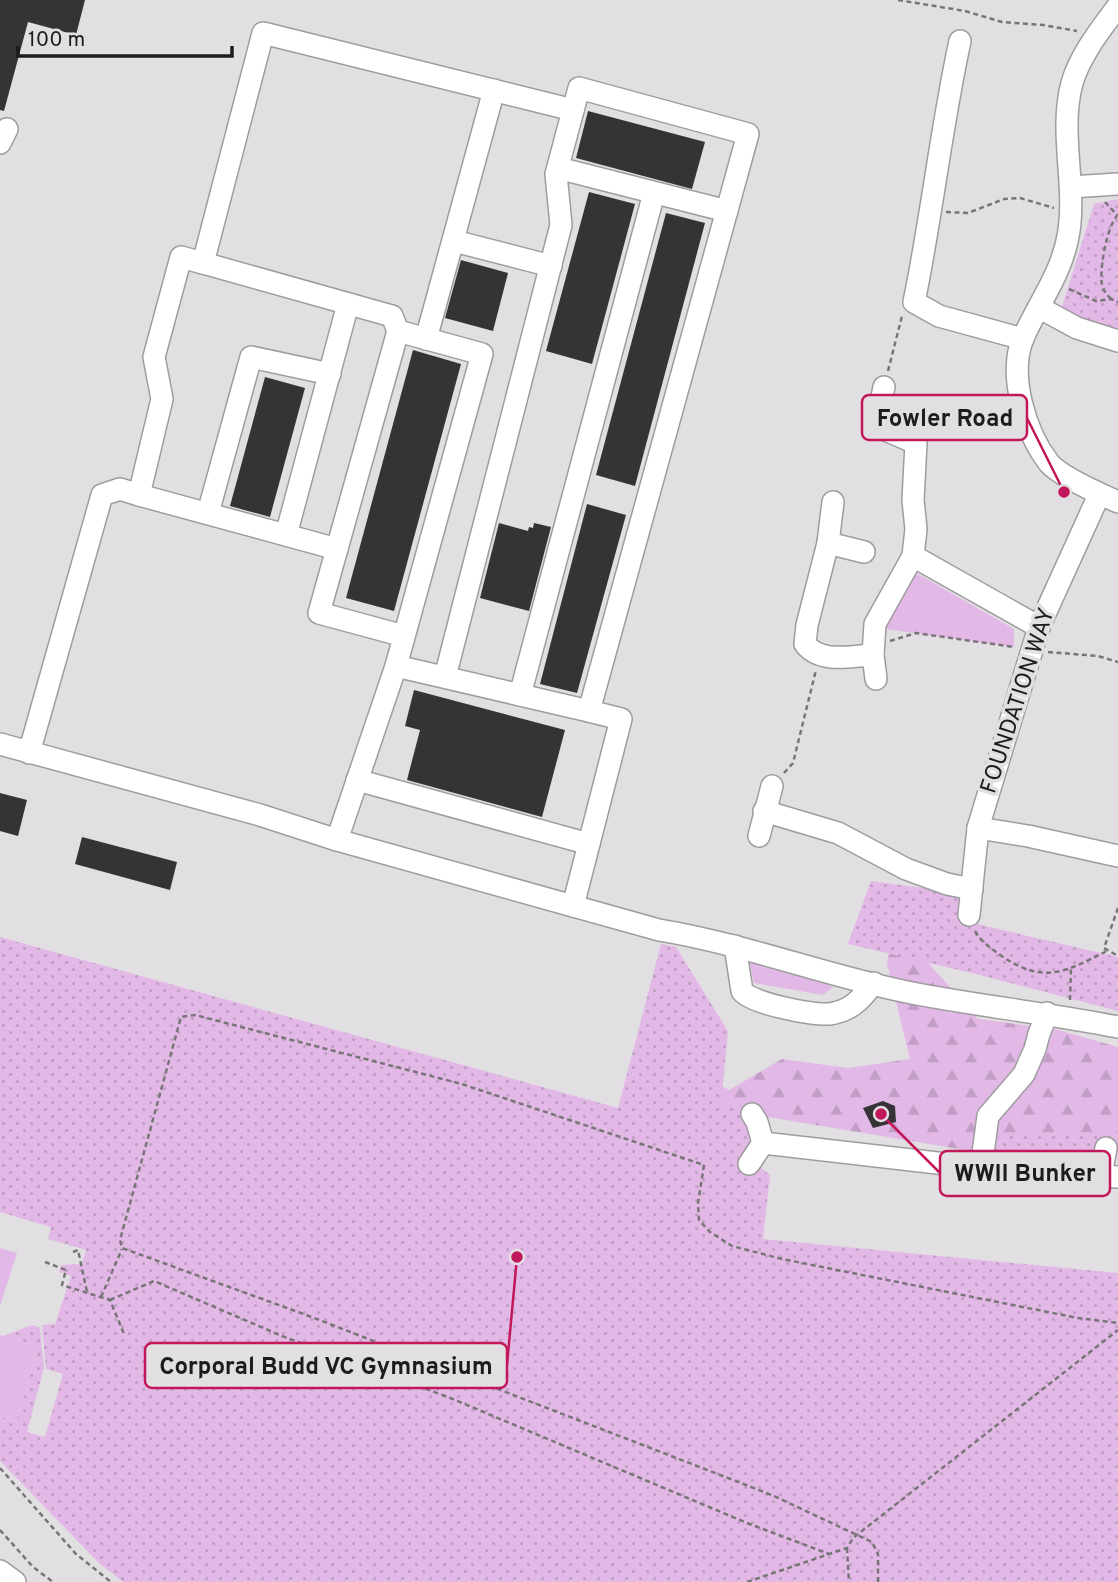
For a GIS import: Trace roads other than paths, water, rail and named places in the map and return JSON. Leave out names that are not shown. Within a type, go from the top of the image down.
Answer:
[{"type":"street","points":[[1109,498],[1051,464],[1030,430],[1015,376],[1023,339],[1055,280],[1069,232],[1071,197],[1067,126],[1071,85],[1099,31],[1118,6]]},
{"type":"street","points":[[203,263],[263,33],[573,110]]},
{"type":"street","points":[[960,41],[947,101],[935,171],[932,211],[914,302],[939,316],[1023,339]]},
{"type":"street","points":[[445,677],[561,225],[556,174],[579,88],[748,134],[589,711]]},
{"type":"street","points":[[426,338],[494,90]]},
{"type":"street","points":[[558,168],[727,211]]},
{"type":"street","points":[[1071,197],[1118,184]]},
{"type":"street","points":[[520,695],[654,193]]},
{"type":"street","points":[[454,241],[551,266]]},
{"type":"street","points":[[139,495],[162,399],[154,356],[181,257],[392,316],[398,331],[319,613],[404,636]]},
{"type":"street","points":[[286,535],[348,304]]},
{"type":"street","points":[[1040,308],[1077,328],[1116,333]]},
{"type":"street","points":[[337,840],[396,666],[482,354],[398,331]]},
{"type":"street","points":[[208,513],[251,357],[330,374]]},
{"type":"street","points":[[876,679],[873,651],[875,624],[913,556],[916,529],[913,500],[916,443],[867,425],[884,387]]},
{"type":"street","points":[[29,752],[102,495],[120,489],[337,549]]},
{"type":"street","name":"FOUNDATION WAY","points":[[969,915],[978,828],[1039,628],[1109,498]]},
{"type":"street","points":[[833,502],[828,543],[807,625],[805,644],[821,657],[873,651]]},
{"type":"street","points":[[828,543],[864,552]]},
{"type":"street","points":[[913,556],[1039,628]]},
{"type":"street","points":[[396,666],[621,719],[573,906]]},
{"type":"street","points":[[0,744],[659,930],[735,946],[906,992],[1047,1013],[1118,1027]]},
{"type":"street","points":[[357,780],[589,844]]},
{"type":"street","points":[[759,836],[772,786]]},
{"type":"street","points":[[764,811],[838,833],[906,869],[947,884],[972,889]]},
{"type":"street","points":[[978,828],[1118,856]]},
{"type":"street","points":[[735,946],[742,991],[747,997],[803,1011],[831,1014],[855,1004],[874,983]]},
{"type":"street","points":[[981,1168],[988,1116],[1024,1074],[1047,1013]]},
{"type":"street","points":[[749,1164],[763,1143],[752,1114]]},
{"type":"street","points":[[763,1143],[981,1168],[1110,1176],[1107,1147]]},
{"type":"street","points":[[0,1571],[15,1582]]},
{"type":"place","name":"Fowler Road","points":[[1064,492]]},
{"type":"place","name":"WWII Bunker","points":[[881,1114]]},
{"type":"place","name":"Corporal Budd VC Gymnasium","points":[[517,1257]]}]
